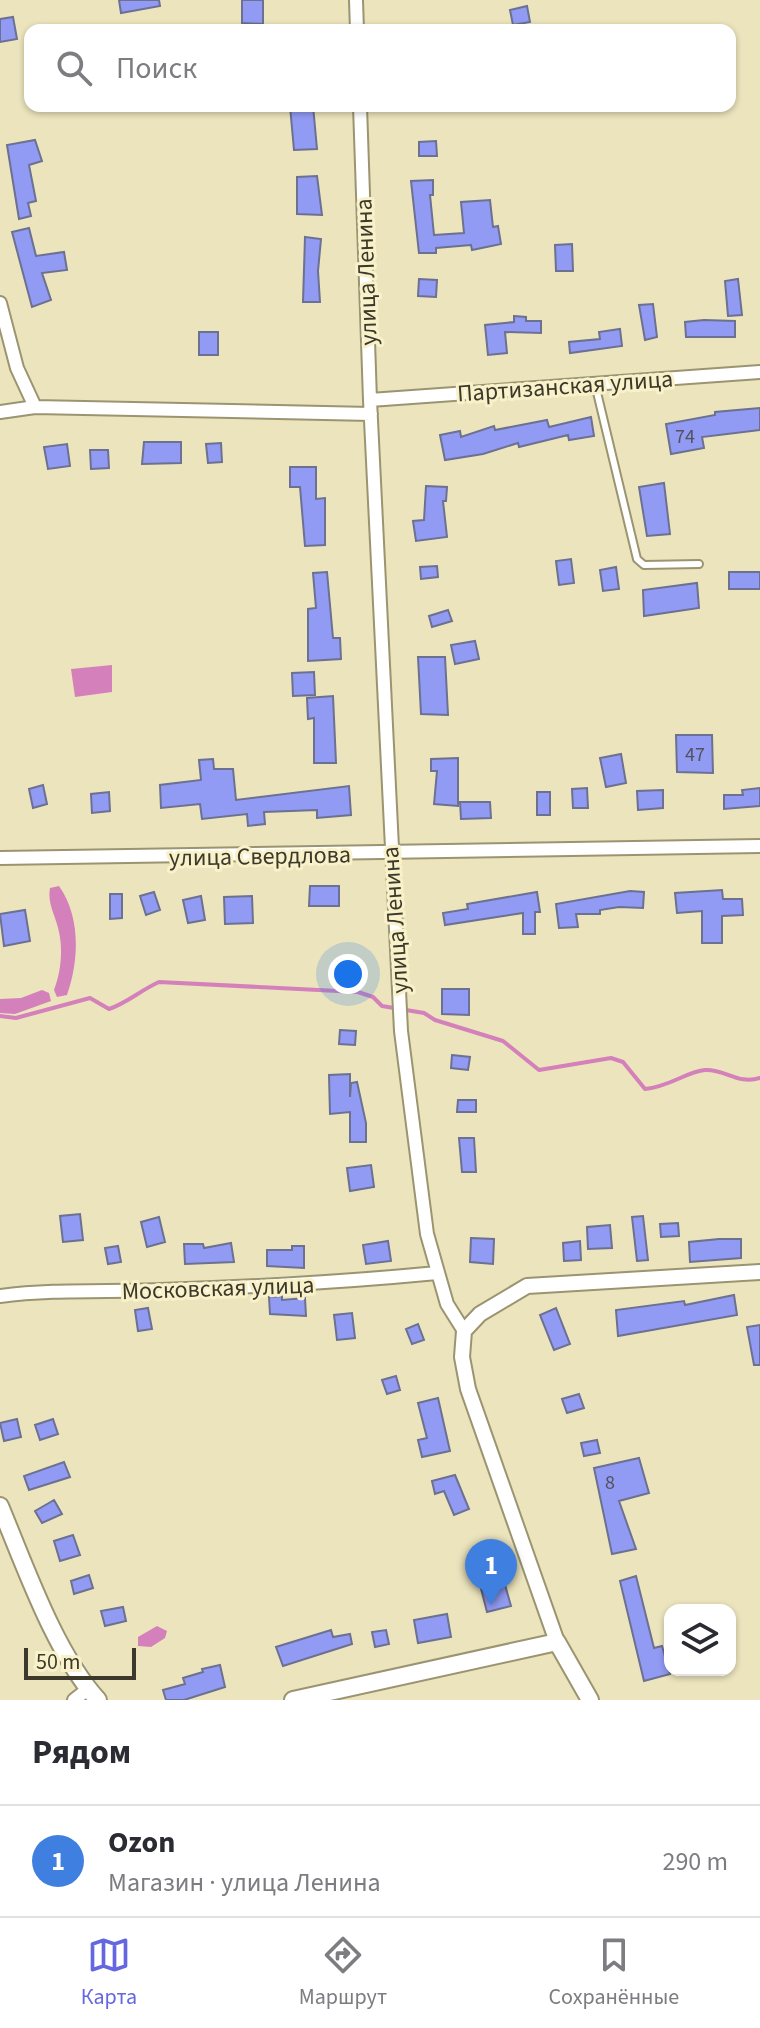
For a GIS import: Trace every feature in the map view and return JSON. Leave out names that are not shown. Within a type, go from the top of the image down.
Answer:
[{"type":"main road","points":[[0,1506],[46,1615],[93,1694]]},
{"type":"main road","points":[[293,1700],[557,1642]]},
{"type":"main road","name":"улица Ленина","points":[[557,1642],[590,1700]]},
{"type":"street","points":[[356,0],[357,24]]},
{"type":"street","name":"улица Ленина","points":[[360,112],[370,400],[401,1031],[427,1234],[447,1304],[464,1331],[462,1357],[468,1389],[557,1642]]},
{"type":"street","points":[[0,303],[17,368],[35,407]]},
{"type":"street","name":"Партизанская улица","points":[[370,400],[760,372]]},
{"type":"street","points":[[0,412],[35,407],[371,414]]},
{"type":"street","name":"улица Свердлова","points":[[0,858],[391,855],[760,846]]},
{"type":"street","points":[[464,1331],[480,1314],[527,1286],[760,1272]]},
{"type":"street","name":"Московская улица","points":[[0,1296],[44,1290],[108,1292],[304,1286],[437,1273]]},
{"type":"street","points":[[74,1700],[93,1694]]},
{"type":"lane","points":[[595,384],[637,559],[644,565],[699,564]]},
{"type":"shaded area","points":[[112,665],[112,692],[75,697],[71,669]]},
{"type":"shaded area","points":[[59,886],[71,911],[76,954],[67,995],[57,997],[54,990],[60,968],[61,946],[49,894],[50,888]]},
{"type":"shaded area","points":[[42,990],[49,993],[51,1001],[15,1014],[0,1013],[0,999],[21,998]]},
{"type":"shaded area","points":[[157,1626],[167,1631],[165,1638],[151,1647],[138,1646],[138,1637]]},
{"type":"building","points":[[119,0],[159,0],[160,6],[121,13]]},
{"type":"building","points":[[242,0],[263,0],[263,24],[242,23]]},
{"type":"building","points":[[527,6],[530,22],[513,24],[510,10]]},
{"type":"building","points":[[13,17],[17,39],[0,42],[0,19]]},
{"type":"building","points":[[291,112],[314,112],[317,149],[294,150]]},
{"type":"building","points":[[35,140],[42,161],[29,165],[36,201],[28,203],[31,216],[19,219],[7,145]]},
{"type":"building","points":[[436,141],[437,156],[419,156],[419,142]]},
{"type":"building","points":[[317,176],[322,215],[297,214],[297,177]]},
{"type":"building","points":[[433,180],[433,195],[430,195],[434,235],[464,233],[461,202],[490,200],[493,227],[498,226],[501,244],[472,250],[471,245],[436,248],[436,253],[419,253],[411,181]]},
{"type":"building","points":[[29,228],[36,256],[64,252],[67,270],[42,273],[51,300],[32,307],[12,232]]},
{"type":"building","points":[[305,237],[321,239],[318,271],[320,302],[303,302]]},
{"type":"building","points":[[572,244],[573,271],[556,271],[555,245]]},
{"type":"building","points":[[419,279],[437,280],[436,297],[418,296]]},
{"type":"building","points":[[738,279],[742,315],[728,316],[725,281]]},
{"type":"building","points":[[653,304],[657,337],[645,340],[639,305]]},
{"type":"building","points":[[514,316],[526,317],[526,321],[541,321],[541,333],[505,332],[507,353],[488,355],[485,325],[514,322]]},
{"type":"building","points":[[735,321],[735,337],[686,337],[685,322]]},
{"type":"building","points":[[620,329],[622,346],[570,353],[569,342],[600,339],[599,332]]},
{"type":"building","points":[[199,332],[218,332],[218,355],[199,355]]},
{"type":"building","points":[[760,408],[760,430],[702,437],[704,448],[671,454],[666,424],[715,415],[715,412]]},
{"type":"building","points":[[591,417],[594,436],[569,440],[568,435],[519,447],[518,443],[483,454],[445,460],[440,435],[460,431],[461,437],[494,426],[495,430],[547,420],[549,427]]},
{"type":"building","points":[[144,442],[181,442],[181,463],[142,464]]},
{"type":"building","points":[[221,443],[222,462],[208,463],[206,444]]},
{"type":"building","points":[[67,444],[70,466],[48,469],[44,447]]},
{"type":"building","points":[[90,450],[108,450],[109,468],[91,469]]},
{"type":"building","points":[[290,467],[316,467],[316,499],[325,498],[325,545],[305,546],[300,487],[290,487]]},
{"type":"building","points":[[664,483],[670,534],[647,536],[639,487]]},
{"type":"building","points":[[426,486],[447,487],[446,501],[443,501],[447,537],[416,541],[413,521],[424,520]]},
{"type":"building","points":[[571,559],[574,583],[559,585],[556,561]]},
{"type":"building","points":[[437,566],[438,577],[421,579],[420,567]]},
{"type":"building","points":[[616,567],[619,589],[603,591],[600,570]]},
{"type":"building","points":[[327,572],[333,638],[340,638],[341,659],[308,661],[308,609],[316,608],[313,573]]},
{"type":"building","points":[[729,572],[760,572],[760,589],[729,589]]},
{"type":"building","points":[[697,583],[699,608],[644,616],[643,590]]},
{"type":"building","points":[[448,610],[452,621],[432,627],[429,616]]},
{"type":"building","points":[[475,641],[479,659],[455,664],[451,645]]},
{"type":"building","points":[[418,657],[445,657],[448,715],[421,714]]},
{"type":"building","points":[[314,672],[315,695],[293,696],[292,673]]},
{"type":"building","points":[[333,696],[336,763],[314,763],[314,718],[308,719],[307,698]]},
{"type":"building","points":[[676,735],[712,735],[713,773],[677,772]]},
{"type":"building","points":[[621,754],[626,783],[606,787],[600,758]]},
{"type":"building","points":[[458,758],[458,806],[434,804],[437,771],[431,771],[431,759]]},
{"type":"building","points":[[213,759],[214,769],[233,769],[236,800],[349,786],[351,815],[317,818],[317,810],[264,812],[265,824],[248,826],[247,814],[202,819],[200,804],[161,808],[160,785],[201,780],[199,760]]},
{"type":"building","points":[[43,785],[47,804],[33,808],[29,789]]},
{"type":"building","points":[[587,788],[588,808],[573,808],[572,789]]},
{"type":"building","points":[[760,788],[760,806],[724,809],[724,795],[743,795],[742,790]]},
{"type":"building","points":[[663,790],[663,808],[638,810],[637,791]]},
{"type":"building","points":[[109,792],[110,811],[92,813],[91,794]]},
{"type":"building","points":[[537,792],[550,792],[550,815],[537,815]]},
{"type":"building","points":[[460,802],[490,802],[491,818],[461,819]]},
{"type":"building","points":[[310,886],[339,886],[339,906],[309,906]]},
{"type":"building","points":[[722,890],[723,899],[742,899],[743,915],[722,916],[722,943],[702,943],[702,911],[677,913],[675,893]]},
{"type":"building","points":[[630,891],[644,892],[643,908],[619,907],[600,910],[600,914],[576,914],[578,927],[559,928],[556,904]]},
{"type":"building","points":[[154,892],[160,910],[146,915],[140,896]]},
{"type":"building","points":[[537,892],[540,912],[535,912],[535,934],[523,934],[523,913],[445,925],[443,913],[468,909],[467,904]]},
{"type":"building","points":[[110,894],[122,894],[122,918],[110,919]]},
{"type":"building","points":[[201,896],[205,920],[188,923],[183,900]]},
{"type":"building","points":[[252,896],[253,923],[225,924],[224,897]]},
{"type":"building","points":[[25,910],[30,941],[4,946],[0,914]]},
{"type":"building","points":[[442,989],[469,989],[469,1015],[442,1014]]},
{"type":"building","points":[[340,1030],[356,1031],[355,1045],[339,1044]]},
{"type":"building","points":[[452,1055],[470,1057],[468,1070],[451,1068]]},
{"type":"building","points":[[350,1074],[350,1097],[351,1083],[357,1082],[366,1123],[366,1142],[350,1142],[350,1112],[330,1114],[329,1075]]},
{"type":"building","points":[[458,1100],[476,1100],[476,1112],[457,1112]]},
{"type":"building","points":[[459,1138],[474,1138],[476,1172],[462,1172]]},
{"type":"building","points":[[371,1165],[374,1187],[350,1191],[347,1168]]},
{"type":"building","points":[[80,1214],[83,1240],[63,1242],[60,1216]]},
{"type":"building","points":[[643,1216],[648,1260],[637,1261],[632,1217]]},
{"type":"building","points":[[159,1217],[165,1242],[147,1247],[141,1222]]},
{"type":"building","points":[[678,1223],[679,1236],[661,1237],[660,1224]]},
{"type":"building","points":[[610,1225],[612,1248],[588,1249],[587,1227]]},
{"type":"building","points":[[471,1238],[494,1239],[493,1264],[470,1262]]},
{"type":"building","points":[[741,1239],[741,1258],[690,1262],[689,1242]]},
{"type":"building","points":[[388,1241],[391,1261],[366,1264],[363,1245]]},
{"type":"building","points":[[580,1241],[581,1260],[564,1261],[563,1243]]},
{"type":"building","points":[[231,1243],[234,1262],[185,1264],[184,1244],[203,1244],[204,1248]]},
{"type":"building","points":[[118,1246],[121,1262],[108,1264],[105,1248]]},
{"type":"building","points":[[292,1246],[304,1246],[304,1268],[267,1266],[267,1250],[292,1250]]},
{"type":"building","points":[[734,1295],[737,1315],[618,1336],[616,1310],[684,1301],[685,1305]]},
{"type":"building","points":[[282,1296],[282,1300],[305,1298],[306,1316],[270,1314],[269,1297]]},
{"type":"building","points":[[148,1308],[152,1329],[138,1331],[135,1310]]},
{"type":"building","points":[[556,1308],[570,1344],[554,1350],[540,1315]]},
{"type":"building","points":[[352,1313],[355,1338],[337,1340],[334,1315]]},
{"type":"building","points":[[418,1324],[424,1340],[412,1344],[406,1329]]},
{"type":"building","points":[[760,1325],[760,1365],[754,1365],[747,1327]]},
{"type":"building","points":[[396,1376],[400,1390],[387,1394],[382,1380]]},
{"type":"building","points":[[579,1394],[584,1408],[567,1413],[562,1399]]},
{"type":"building","points":[[438,1398],[450,1451],[422,1457],[418,1440],[427,1438],[418,1403]]},
{"type":"building","points":[[17,1419],[21,1437],[4,1441],[0,1423]]},
{"type":"building","points":[[53,1419],[58,1434],[40,1440],[35,1425]]},
{"type":"building","points":[[597,1440],[600,1453],[584,1456],[581,1443]]},
{"type":"building","points":[[639,1458],[649,1493],[619,1501],[636,1549],[612,1554],[594,1468]]},
{"type":"building","points":[[64,1462],[70,1477],[29,1490],[24,1476]]},
{"type":"building","points":[[455,1475],[469,1509],[454,1515],[444,1491],[435,1494],[432,1481]]},
{"type":"building","points":[[54,1500],[62,1514],[42,1523],[35,1511]]},
{"type":"building","points":[[73,1535],[80,1555],[60,1561],[54,1541]]},
{"type":"building","points":[[500,1567],[511,1606],[487,1612],[477,1573]]},
{"type":"building","points":[[89,1575],[93,1588],[74,1594],[71,1581]]},
{"type":"building","points":[[636,1576],[654,1648],[662,1646],[664,1653],[664,1676],[644,1681],[620,1581]]},
{"type":"building","points":[[123,1607],[126,1621],[105,1626],[101,1611]]},
{"type":"building","points":[[447,1614],[451,1637],[418,1643],[414,1620]]},
{"type":"building","points":[[331,1630],[333,1637],[350,1634],[352,1644],[283,1666],[276,1647]]},
{"type":"building","points":[[386,1630],[389,1644],[375,1647],[372,1632]]},
{"type":"building","points":[[220,1665],[225,1687],[184,1700],[166,1700],[163,1690],[185,1684],[183,1678],[203,1672],[202,1669]]},
{"type":"waterway","points":[[0,1016],[16,1018],[90,998],[109,1009],[159,982],[358,992],[373,997],[382,1006],[424,1013],[435,1020],[503,1041],[539,1070],[611,1058],[623,1062],[645,1089],[705,1070],[745,1080],[760,1078]]},
{"type":"place","name":"Ozon","points":[[491,1605]]}]
